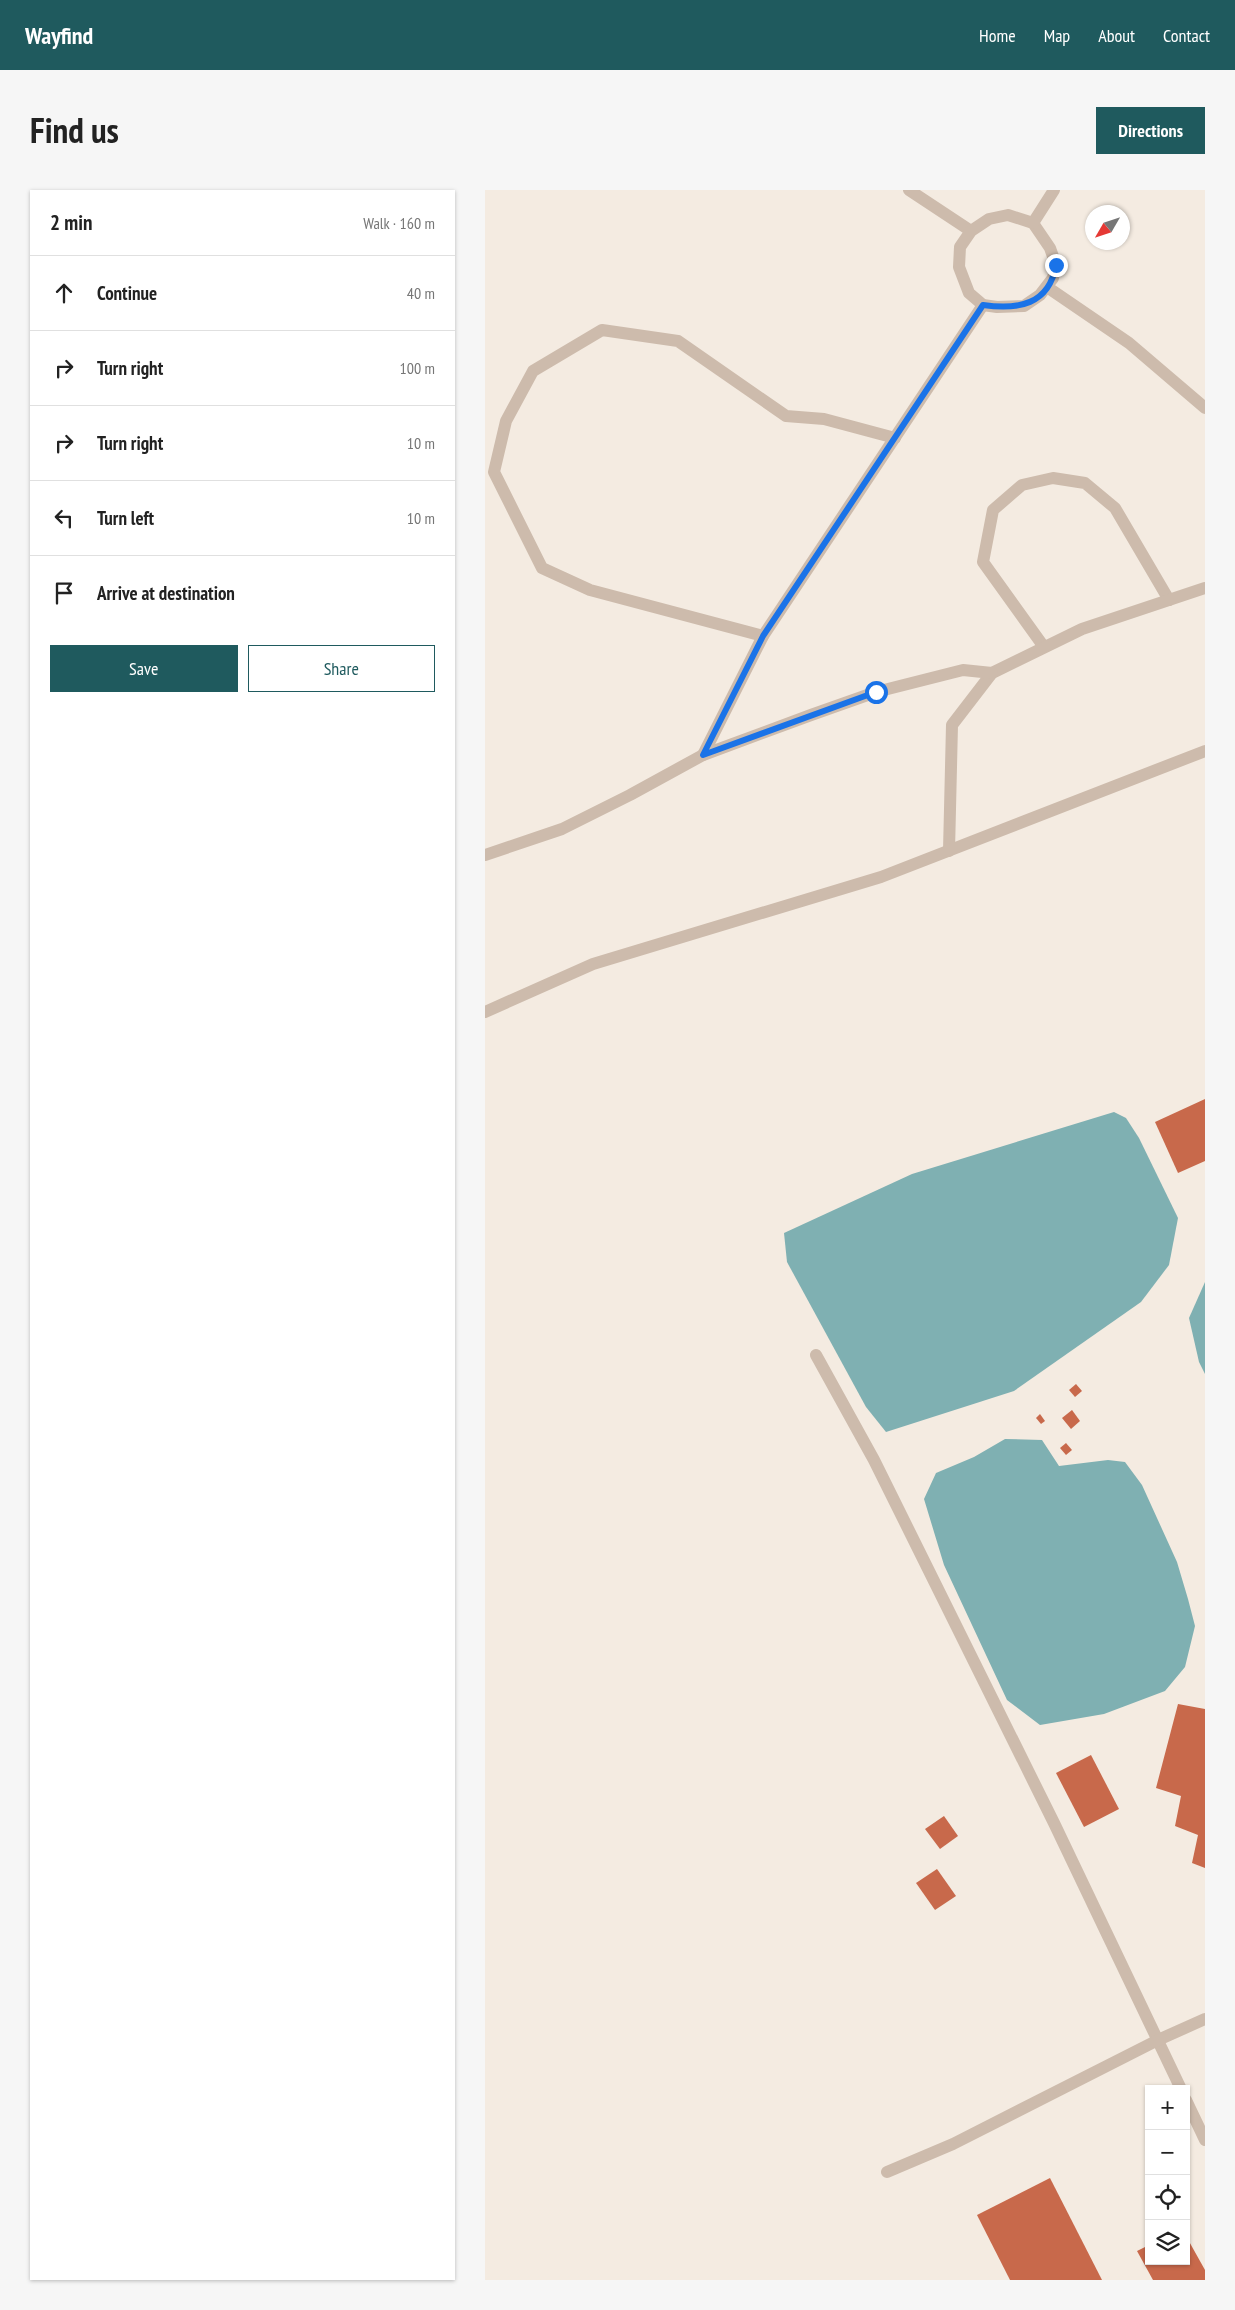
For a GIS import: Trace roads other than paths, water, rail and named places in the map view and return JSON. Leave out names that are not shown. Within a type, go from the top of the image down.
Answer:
[{"type":"street","points":[[909,190],[971,231]]},
{"type":"street","points":[[1033,223],[1055,190]]},
{"type":"street","points":[[1008,215],[1033,223],[1050,248],[1056,265],[1053,278],[1040,295],[1024,306],[997,307],[983,305],[969,293],[959,267],[960,247],[971,231],[989,220],[1008,215]]},
{"type":"street","points":[[1047,286],[1129,343],[1205,408]]},
{"type":"street","points":[[703,755],[763,636],[983,305]]},
{"type":"street","points":[[763,636],[590,590],[542,568],[494,472],[506,421],[533,371],[602,330],[678,341],[786,416],[824,419],[895,438]]},
{"type":"street","points":[[1044,648],[983,562],[993,510],[1022,485],[1053,478],[1085,483],[1115,508],[1169,600]]},
{"type":"street","points":[[949,851],[952,726],[992,673],[1082,629],[1205,588]]},
{"type":"street","points":[[485,855],[562,829],[703,755],[876,692],[963,670],[992,673]]},
{"type":"street","points":[[485,1012],[593,964],[881,877],[1205,751]]},
{"type":"street","points":[[816,1356],[888,1486],[1054,1823],[1179,2085]]},
{"type":"street","points":[[887,2172],[953,2144],[1158,2040],[1205,2019]]},
{"type":"street","points":[[1190,2108],[1205,2140]]},
{"type":"water","points":[[1114,1112],[1126,1118],[1139,1138],[1178,1218],[1169,1265],[1141,1302],[1014,1391],[886,1432],[866,1407],[787,1262],[784,1233],[912,1174]]},
{"type":"water","points":[[1205,1282],[1205,1374],[1199,1362],[1189,1318]]},
{"type":"water","points":[[1005,1439],[1042,1440],[1059,1466],[1108,1460],[1125,1462],[1142,1485],[1177,1562],[1195,1626],[1185,1667],[1165,1691],[1104,1714],[1040,1725],[1007,1700],[944,1565],[924,1499],[936,1473],[974,1457]]}]
